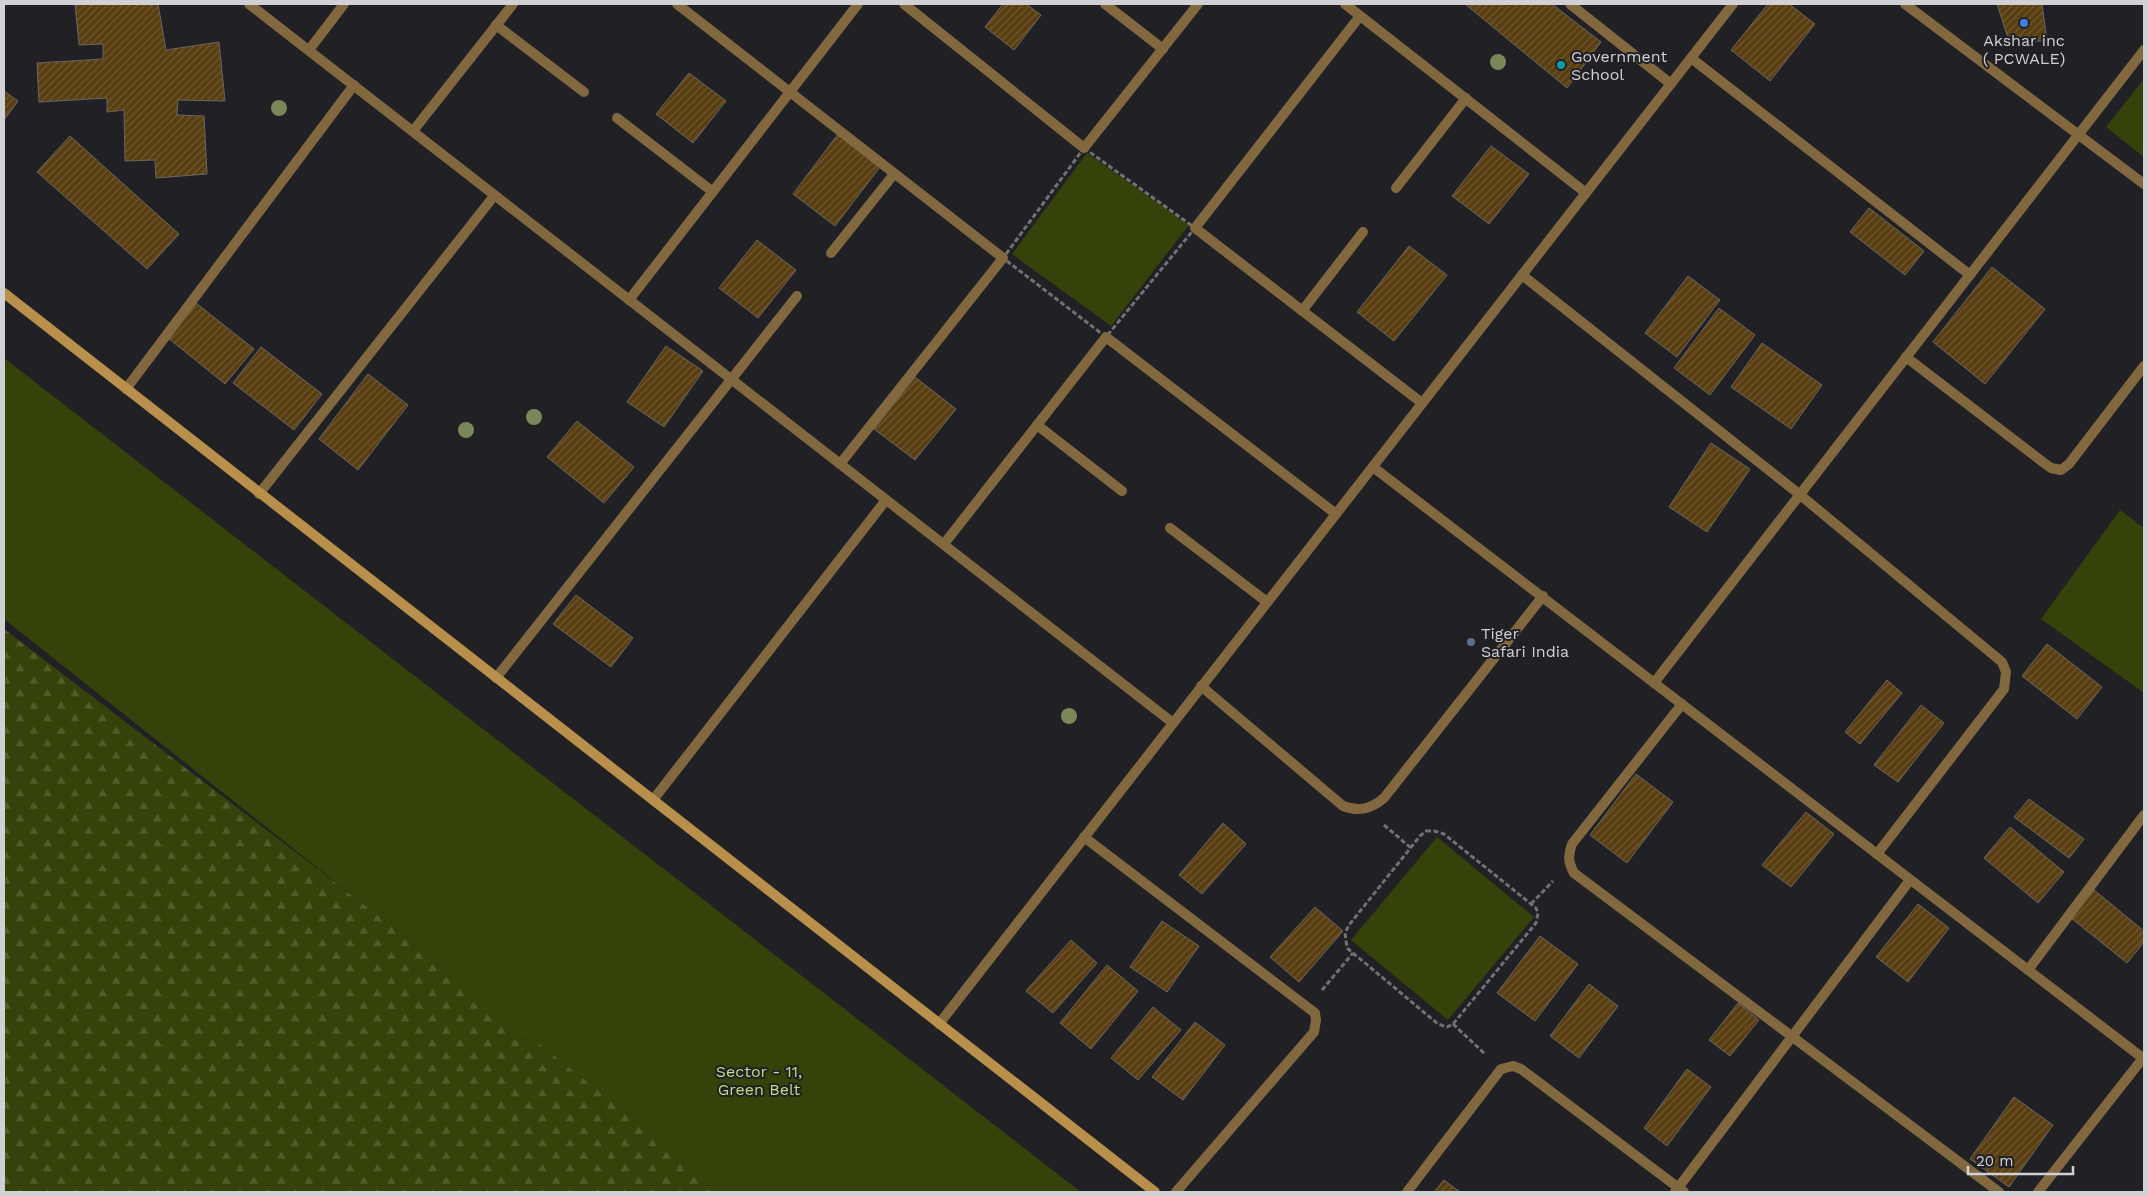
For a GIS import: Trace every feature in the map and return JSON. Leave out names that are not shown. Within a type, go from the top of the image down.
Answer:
[{"type":"street","points":[[249,4],[1173,723]]},
{"type":"street","points":[[309,50],[344,4]]},
{"type":"street","points":[[413,131],[513,4]]},
{"type":"street","points":[[676,4],[1003,258],[840,464]]},
{"type":"street","points":[[630,300],[858,4]]},
{"type":"street","points":[[904,4],[1084,148],[1198,4]]},
{"type":"street","points":[[1105,4],[1163,49]]},
{"type":"street","points":[[1345,4],[1586,193]]},
{"type":"street","points":[[1570,4],[1671,84]]},
{"type":"street","points":[[939,1024],[1733,4]]},
{"type":"street","points":[[1905,4],[2144,184]]},
{"type":"street","points":[[1360,16],[1195,228],[1422,403]]},
{"type":"street","points":[[496,26],[584,92]]},
{"type":"street","points":[[1654,683],[2144,50]]},
{"type":"street","points":[[1691,58],[1970,275]]},
{"type":"street","points":[[126,389],[354,85]]},
{"type":"street","points":[[1396,188],[1466,98]]},
{"type":"street","points":[[617,118],[713,192]]},
{"type":"street","points":[[831,253],[894,174]]},
{"type":"street","points":[[259,494],[494,196]]},
{"type":"street","points":[[1302,311],[1363,232]]},
{"type":"street","points":[[1522,275],[1799,494],[2002,662],[2006,672],[2004,689],[1877,854]]},
{"type":"street","points":[[4,293],[1155,1192]]},
{"type":"street","points":[[496,678],[797,296]]},
{"type":"street","points":[[944,544],[1106,337],[1336,514]]},
{"type":"street","points":[[1906,357],[2051,468],[2060,470],[2069,464],[2144,366]]},
{"type":"street","points":[[1037,426],[1122,491]]},
{"type":"street","points":[[1373,467],[2144,1058],[2038,1192]]},
{"type":"street","points":[[653,800],[886,500]]},
{"type":"street","points":[[1170,528],[1267,602]]},
{"type":"street","points":[[1201,686],[1344,806],[1353,810],[1364,809],[1375,806],[1384,798],[1543,596]]},
{"type":"street","points":[[1682,704],[1572,844],[1568,855],[1569,864],[1574,873],[2000,1192]]},
{"type":"street","points":[[2028,970],[2144,815]]},
{"type":"street","points":[[1084,837],[1315,1013],[1314,1032],[1176,1192]]},
{"type":"street","points":[[1407,1192],[1501,1069],[1513,1066],[1521,1069],[1679,1191],[1910,880]]},
{"type":"path","points":[[1084,148],[1195,228],[1106,337],[1003,258],[1084,148]]},
{"type":"path","points":[[1364,809],[1411,848]]},
{"type":"path","points":[[1426,831],[1444,834],[1531,904],[1538,913],[1536,923],[1453,1024],[1447,1027],[1438,1024],[1346,948],[1344,940],[1349,925],[1426,831]]},
{"type":"path","points":[[1531,904],[1569,864]]},
{"type":"path","points":[[1307,1008],[1353,953]]},
{"type":"path","points":[[1453,1024],[1501,1069]]},
{"type":"green space","points":[[2144,79],[2144,157],[2106,127]]},
{"type":"green space","points":[[1087,153],[1189,225],[1111,326],[1012,254]]},
{"type":"green space","name":"Sector - 11, Green Belt","points":[[4,358],[1081,1192],[726,1192],[4,619]]},
{"type":"green space","points":[[2120,510],[2144,528],[2144,693],[2041,619]]},
{"type":"green space","points":[[4,629],[740,1192],[4,1192]]},
{"type":"green space","points":[[1437,837],[1534,917],[1448,1020],[1351,940]]},
{"type":"building","points":[[75,4],[158,4],[166,50],[219,42],[225,101],[178,100],[177,115],[204,116],[207,174],[156,178],[155,160],[125,161],[124,110],[107,112],[107,98],[39,102],[37,63],[103,59],[103,44],[79,45]]},
{"type":"building","points":[[1003,4],[1026,4],[1041,15],[1014,50],[985,27]]},
{"type":"building","name":"Government School","points":[[1465,4],[1552,4],[1601,42],[1567,88]]},
{"type":"building","points":[[1768,4],[1789,4],[1815,24],[1770,81],[1731,50]]},
{"type":"building","name":"Akshar inc ( PCWALE)","points":[[1997,4],[2042,4],[2047,41],[2009,41]]},
{"type":"building","points":[[689,73],[726,101],[693,143],[656,114]]},
{"type":"building","points":[[4,91],[18,101],[4,120]]},
{"type":"building","points":[[838,134],[880,167],[835,226],[793,194]]},
{"type":"building","points":[[70,136],[179,234],[147,269],[37,172]]},
{"type":"building","points":[[1491,146],[1529,174],[1489,224],[1452,196]]},
{"type":"building","points":[[1869,208],[1924,251],[1905,275],[1850,232]]},
{"type":"building","points":[[757,240],[796,270],[758,318],[719,288]]},
{"type":"building","points":[[1409,246],[1447,275],[1394,341],[1357,312]]},
{"type":"building","points":[[1992,267],[2045,309],[1985,384],[1933,342]]},
{"type":"building","points":[[1688,276],[1720,300],[1677,357],[1645,333]]},
{"type":"building","points":[[196,303],[254,349],[225,384],[168,338]]},
{"type":"building","points":[[1719,308],[1755,335],[1710,395],[1674,368]]},
{"type":"building","points":[[1762,343],[1822,385],[1791,429],[1731,387]]},
{"type":"building","points":[[666,346],[703,371],[664,427],[627,402]]},
{"type":"building","points":[[261,347],[322,394],[294,430],[233,383]]},
{"type":"building","points":[[368,374],[408,405],[358,470],[319,439]]},
{"type":"building","points":[[915,377],[956,409],[915,460],[874,429]]},
{"type":"building","points":[[577,421],[634,467],[604,503],[547,457]]},
{"type":"building","points":[[1711,443],[1750,469],[1707,532],[1669,507]]},
{"type":"building","points":[[576,595],[633,638],[611,667],[553,624]]},
{"type":"building","points":[[2047,644],[2102,687],[2077,719],[2022,676]]},
{"type":"building","points":[[1887,680],[1902,693],[1860,744],[1845,732]]},
{"type":"building","points":[[1921,705],[1944,723],[1898,782],[1874,765]]},
{"type":"building","points":[[1636,774],[1673,802],[1627,863],[1590,835]]},
{"type":"building","points":[[2029,799],[2084,839],[2069,858],[2014,817]]},
{"type":"building","points":[[1806,812],[1834,834],[1791,887],[1762,865]]},
{"type":"building","points":[[1223,823],[1246,844],[1202,894],[1179,875]]},
{"type":"building","points":[[2010,827],[2064,872],[2038,903],[1984,858]]},
{"type":"building","points":[[2094,890],[2144,931],[2144,942],[2127,963],[2071,918]]},
{"type":"building","points":[[1918,904],[1949,928],[1908,982],[1876,957]]},
{"type":"building","points":[[1315,907],[1343,931],[1299,982],[1270,957]]},
{"type":"building","points":[[1162,921],[1199,946],[1167,992],[1130,967]]},
{"type":"building","points":[[1540,936],[1578,964],[1535,1021],[1497,993]]},
{"type":"building","points":[[1071,940],[1097,963],[1053,1013],[1026,991]]},
{"type":"building","points":[[1107,965],[1138,991],[1091,1049],[1060,1023]]},
{"type":"building","points":[[1589,984],[1618,1006],[1579,1058],[1550,1036]]},
{"type":"building","points":[[1738,1003],[1759,1020],[1730,1056],[1709,1040]]},
{"type":"building","points":[[1153,1007],[1181,1030],[1138,1080],[1111,1058]]},
{"type":"building","points":[[1195,1022],[1225,1045],[1183,1100],[1152,1077]]},
{"type":"building","points":[[1687,1069],[1711,1087],[1667,1146],[1644,1128]]},
{"type":"building","points":[[2014,1097],[2053,1125],[2009,1187],[1970,1159]]},
{"type":"building","points":[[1444,1180],[1460,1192],[1434,1192]]},
{"type":"place","name":"Akshar inc ( PCWALE)","points":[[2024,23]]},
{"type":"place","name":"Government School","points":[[1561,65]]},
{"type":"place","name":"Tiger Safari India","points":[[1471,642]]}]
